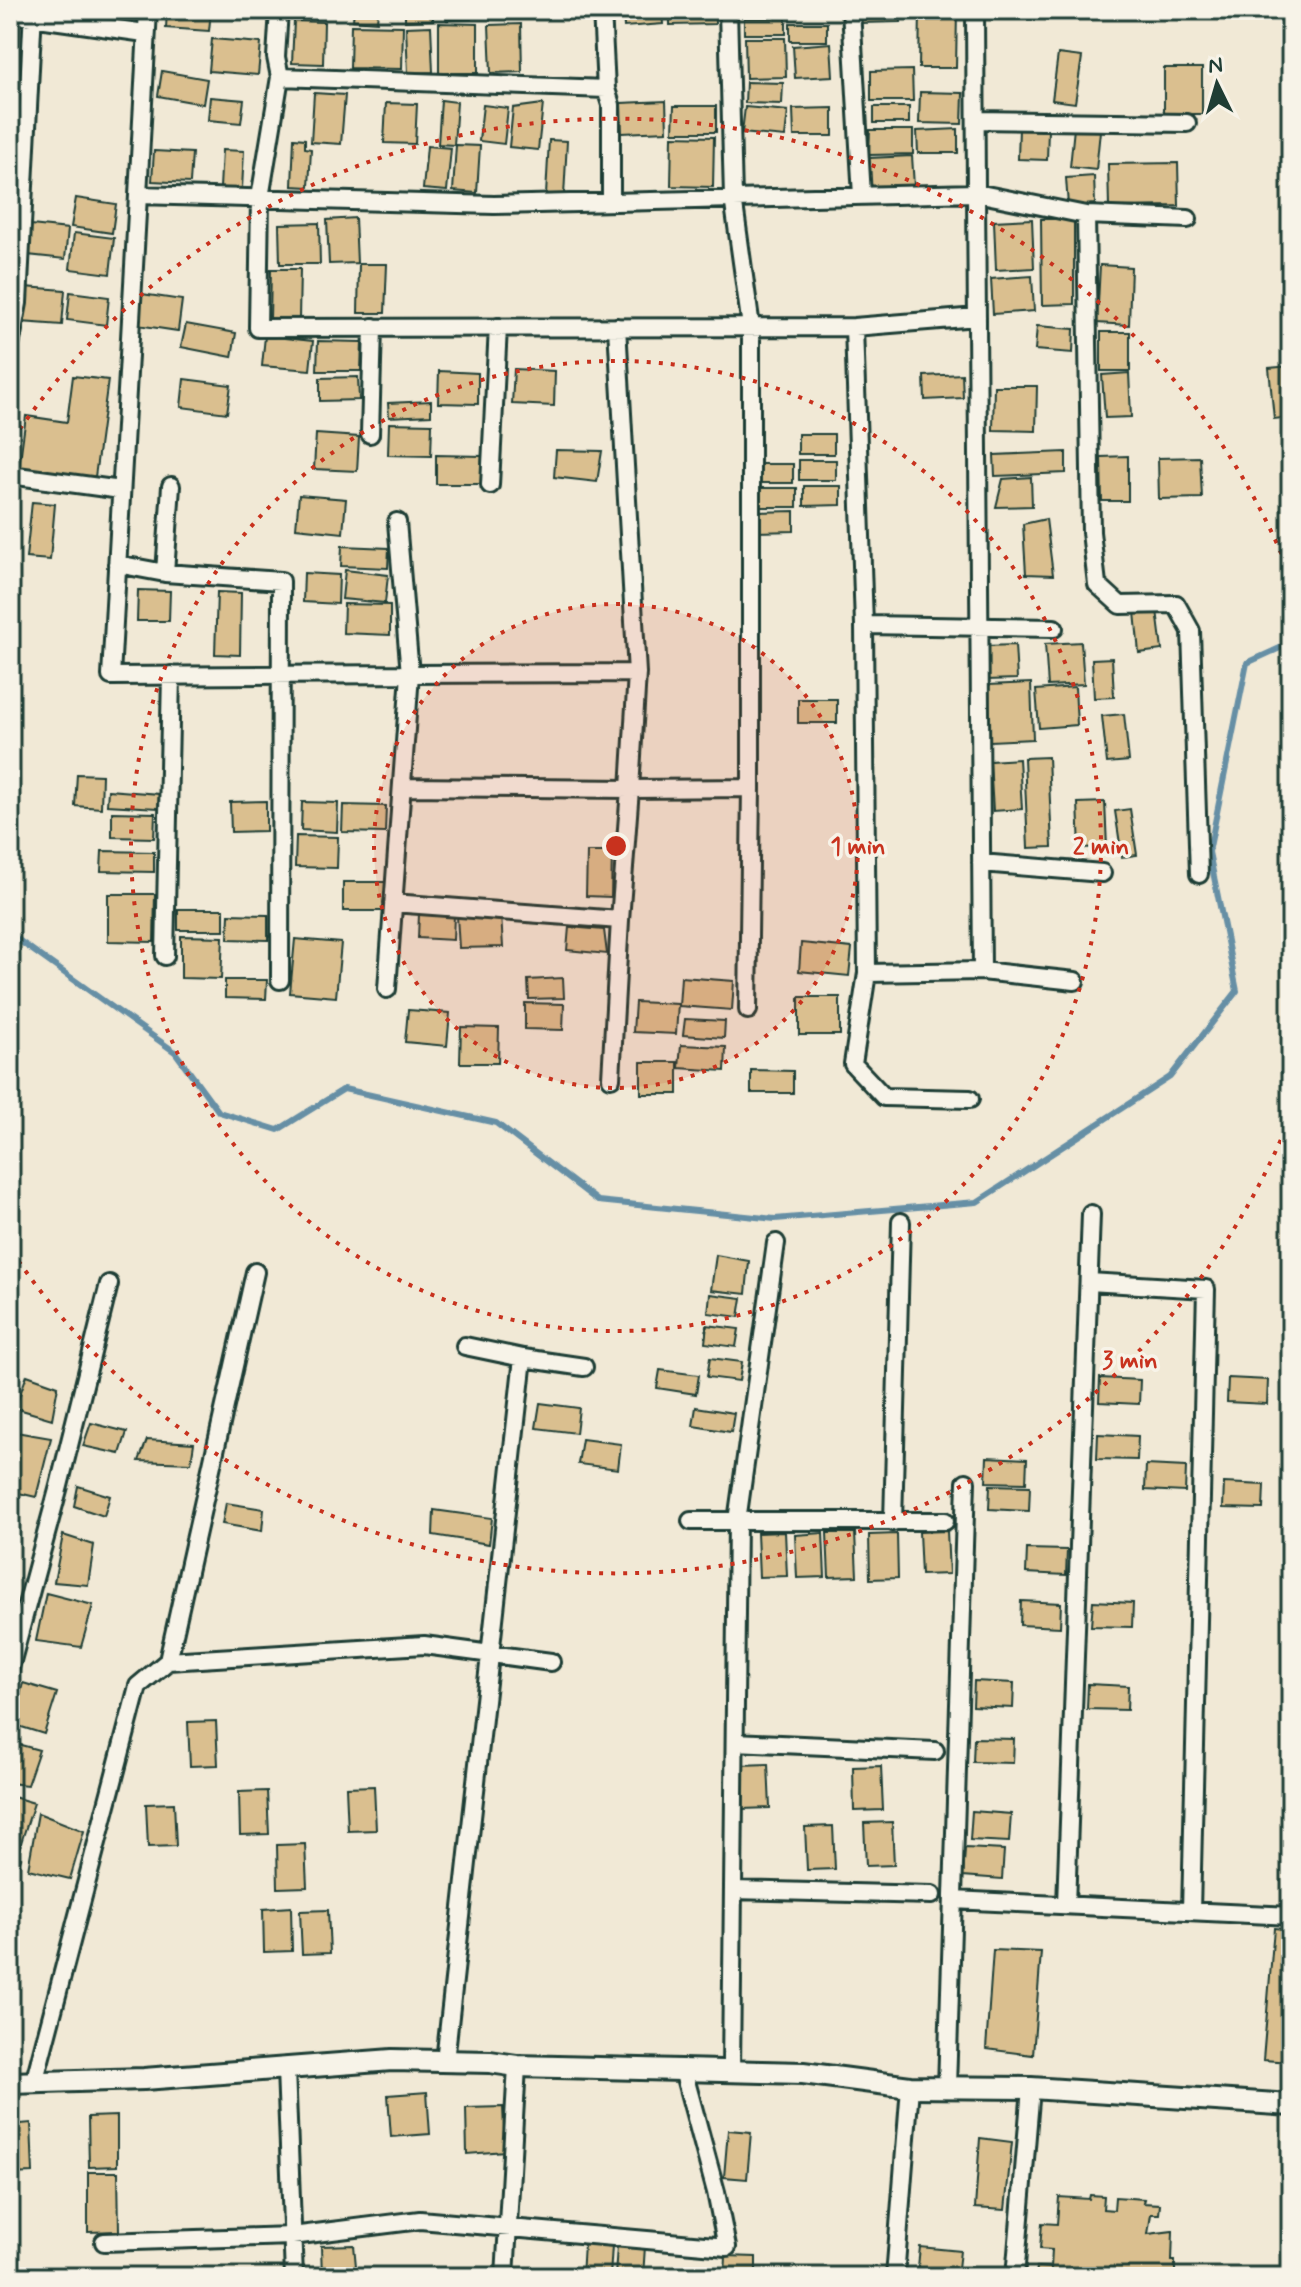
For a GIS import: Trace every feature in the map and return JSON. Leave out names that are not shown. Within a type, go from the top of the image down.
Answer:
[{"type":"street","points":[[148,10],[111,676],[637,673]]},
{"type":"street","points":[[279,10],[276,57],[280,77],[260,198],[258,328],[854,327],[977,317]]},
{"type":"street","points":[[602,10],[606,89],[611,105],[611,202]]},
{"type":"street","points":[[728,10],[733,197],[751,327],[748,1010]]},
{"type":"street","points":[[851,10],[862,196]]},
{"type":"street","points":[[975,10],[982,971]]},
{"type":"street","points":[[10,14],[33,14],[145,33]]},
{"type":"street","points":[[10,346],[18,303],[33,14]]},
{"type":"street","points":[[280,77],[606,89]]},
{"type":"street","points":[[977,120],[1187,123]]},
{"type":"street","points":[[138,195],[494,205],[976,193],[1086,215],[1188,219]]},
{"type":"street","points":[[1086,215],[1091,532],[1097,584],[1120,605],[1176,604],[1191,631],[1199,874]]},
{"type":"street","points":[[370,434],[373,327]]},
{"type":"street","points":[[490,485],[498,327]]},
{"type":"street","points":[[611,1078],[637,673],[617,327]]},
{"type":"street","points":[[854,327],[864,625],[867,973],[853,1064],[884,1097],[970,1099]]},
{"type":"street","points":[[10,475],[121,490]]},
{"type":"street","points":[[165,573],[171,486]]},
{"type":"street","points":[[387,989],[410,674],[397,522]]},
{"type":"street","points":[[117,564],[165,573],[281,581],[280,980]]},
{"type":"street","points":[[864,625],[1054,628]]},
{"type":"street","points":[[165,956],[171,675]]},
{"type":"street","points":[[402,787],[751,788]]},
{"type":"street","points":[[981,863],[1102,873]]},
{"type":"street","points":[[393,903],[620,920]]},
{"type":"street","points":[[867,973],[982,971],[1075,981]]},
{"type":"street","points":[[1066,1905],[1091,1214]]},
{"type":"street","points":[[893,1522],[901,1222]]},
{"type":"street","points":[[731,2070],[737,1521],[776,1243]]},
{"type":"street","points":[[168,1661],[255,1272]]},
{"type":"street","points":[[1089,1282],[1206,1289],[1191,1911]]},
{"type":"street","points":[[10,1668],[109,1284]]},
{"type":"street","points":[[465,1346],[584,1367]]},
{"type":"street","points":[[445,2061],[523,1358]]},
{"type":"street","points":[[947,2087],[966,1482]]},
{"type":"street","points":[[691,1521],[945,1521]]},
{"type":"street","points":[[34,2083],[138,1686],[168,1661],[424,1645],[551,1662]]},
{"type":"street","points":[[735,1742],[935,1751]]},
{"type":"street","points":[[733,1890],[932,1895]]},
{"type":"street","points":[[953,1900],[1291,1916]]},
{"type":"street","points":[[10,2083],[286,2069],[322,2063],[392,2060],[803,2073],[910,2087],[1031,2088],[1291,2105]]},
{"type":"street","points":[[505,2277],[517,2066]]},
{"type":"street","points":[[286,2069],[294,2277]]},
{"type":"street","points":[[104,2242],[292,2236],[420,2220],[727,2247],[716,2192],[683,2070]]},
{"type":"street","points":[[895,2277],[910,2087]]},
{"type":"street","points":[[1015,2277],[1031,2088]]},
{"type":"building","points":[[167,10],[211,10],[209,31],[166,28]]},
{"type":"building","points":[[290,10],[321,10],[321,17],[290,15]]},
{"type":"building","points":[[354,10],[378,10],[377,22],[353,20]]},
{"type":"building","points":[[405,10],[433,10],[433,20],[405,21]]},
{"type":"building","points":[[446,10],[471,10],[471,19],[447,20]]},
{"type":"building","points":[[623,10],[662,10],[663,24],[624,27]]},
{"type":"building","points":[[670,10],[715,10],[715,24],[670,25]]},
{"type":"building","points":[[861,10],[901,10],[901,22],[861,23]]},
{"type":"building","points":[[920,10],[957,10],[956,68],[919,68]]},
{"type":"building","points":[[744,18],[786,18],[786,34],[744,34]]},
{"type":"building","points":[[294,21],[324,22],[323,64],[292,63]]},
{"type":"building","points":[[439,23],[478,24],[478,73],[439,73]]},
{"type":"building","points":[[790,23],[827,23],[827,41],[790,41]]},
{"type":"building","points":[[521,24],[522,72],[491,73],[489,25]]},
{"type":"building","points":[[351,25],[403,26],[402,69],[350,68]]},
{"type":"building","points":[[431,26],[433,72],[408,73],[406,27]]},
{"type":"building","points":[[745,38],[785,38],[786,77],[746,78]]},
{"type":"building","points":[[212,39],[261,43],[258,75],[209,71]]},
{"type":"building","points":[[831,43],[833,76],[795,78],[793,46]]},
{"type":"building","points":[[1058,54],[1082,57],[1075,103],[1052,100]]},
{"type":"building","points":[[1164,68],[1202,68],[1202,114],[1164,114]]},
{"type":"building","points":[[912,70],[913,101],[871,101],[871,71]]},
{"type":"building","points":[[162,71],[207,79],[203,104],[158,96]]},
{"type":"building","points":[[746,82],[783,83],[782,104],[745,103]]},
{"type":"building","points":[[920,92],[963,93],[962,124],[919,123]]},
{"type":"building","points":[[314,93],[345,95],[341,144],[311,142]]},
{"type":"building","points":[[210,97],[244,100],[241,123],[208,120]]},
{"type":"building","points":[[441,100],[457,102],[454,145],[438,144]]},
{"type":"building","points":[[666,101],[667,131],[622,133],[621,103]]},
{"type":"building","points":[[386,103],[417,104],[415,144],[384,143]]},
{"type":"building","points":[[543,104],[538,150],[509,147],[513,108]]},
{"type":"building","points":[[483,105],[508,108],[504,144],[479,141]]},
{"type":"building","points":[[674,106],[716,106],[716,132],[673,132]]},
{"type":"building","points":[[745,107],[788,111],[785,137],[742,133]]},
{"type":"building","points":[[874,107],[909,107],[909,123],[874,123]]},
{"type":"building","points":[[833,108],[833,136],[794,136],[793,109]]},
{"type":"building","points":[[1019,128],[1048,129],[1047,160],[1018,159]]},
{"type":"building","points":[[1074,128],[1100,131],[1096,170],[1070,167]]},
{"type":"building","points":[[958,129],[958,153],[918,153],[917,131]]},
{"type":"building","points":[[870,130],[913,130],[913,154],[869,155]]},
{"type":"building","points":[[672,136],[714,137],[713,187],[671,186]]},
{"type":"building","points":[[294,138],[305,139],[305,148],[311,149],[309,187],[292,186]]},
{"type":"building","points":[[549,140],[567,141],[564,196],[546,195]]},
{"type":"building","points":[[456,145],[480,146],[477,193],[453,191]]},
{"type":"building","points":[[427,146],[451,148],[447,191],[423,189]]},
{"type":"building","points":[[222,150],[244,151],[242,189],[220,188]]},
{"type":"building","points":[[154,151],[192,153],[190,183],[152,181]]},
{"type":"building","points":[[912,156],[914,186],[870,188],[869,158]]},
{"type":"building","points":[[1178,163],[1179,206],[1109,207],[1108,164]]},
{"type":"building","points":[[1094,176],[1095,204],[1068,206],[1066,178]]},
{"type":"building","points":[[76,198],[116,204],[112,233],[71,227]]},
{"type":"building","points":[[355,218],[357,263],[329,264],[327,220]]},
{"type":"building","points":[[1032,219],[1034,268],[996,270],[994,221]]},
{"type":"building","points":[[1041,219],[1074,219],[1074,304],[1042,305]]},
{"type":"building","points":[[319,223],[320,264],[280,264],[279,224]]},
{"type":"building","points":[[31,225],[68,229],[65,259],[28,255]]},
{"type":"building","points":[[74,233],[114,238],[110,274],[70,269]]},
{"type":"building","points":[[359,264],[387,264],[385,313],[358,313]]},
{"type":"building","points":[[1100,265],[1131,267],[1129,325],[1097,323]]},
{"type":"building","points":[[271,269],[300,269],[299,319],[270,319]]},
{"type":"building","points":[[1032,276],[1034,311],[993,314],[991,279]]},
{"type":"building","points":[[24,287],[65,290],[62,325],[21,322]]},
{"type":"building","points":[[70,292],[109,297],[106,325],[67,320]]},
{"type":"building","points":[[142,294],[182,300],[178,331],[137,325]]},
{"type":"building","points":[[186,324],[236,333],[232,357],[181,347]]},
{"type":"building","points":[[1037,326],[1074,329],[1073,353],[1035,350]]},
{"type":"building","points":[[1101,332],[1130,332],[1130,371],[1101,371]]},
{"type":"building","points":[[265,336],[313,341],[310,370],[262,366]]},
{"type":"building","points":[[318,341],[362,342],[361,371],[317,371]]},
{"type":"building","points":[[1291,366],[1291,417],[1274,419],[1269,368]]},
{"type":"building","points":[[514,369],[555,371],[554,406],[512,404]]},
{"type":"building","points":[[439,371],[478,373],[478,404],[438,403]]},
{"type":"building","points":[[1129,373],[1131,417],[1105,418],[1102,375]]},
{"type":"building","points":[[962,374],[963,398],[925,400],[924,376]]},
{"type":"building","points":[[73,376],[108,380],[95,477],[19,467],[26,416],[67,422]]},
{"type":"building","points":[[358,377],[359,400],[320,401],[320,378]]},
{"type":"building","points":[[184,379],[231,385],[227,413],[181,407]]},
{"type":"building","points":[[994,386],[1037,386],[1036,431],[993,430]]},
{"type":"building","points":[[431,401],[431,415],[389,417],[388,403]]},
{"type":"building","points":[[389,423],[432,424],[431,456],[388,455]]},
{"type":"building","points":[[316,434],[359,437],[357,471],[314,469]]},
{"type":"building","points":[[798,434],[834,434],[834,454],[798,454]]},
{"type":"building","points":[[556,450],[602,451],[597,482],[554,477]]},
{"type":"building","points":[[1066,452],[1066,473],[995,476],[994,455]]},
{"type":"building","points":[[436,455],[482,456],[481,484],[436,484]]},
{"type":"building","points":[[1128,456],[1128,501],[1102,501],[1101,457]]},
{"type":"building","points":[[1200,457],[1202,498],[1159,499],[1158,458]]},
{"type":"building","points":[[799,460],[836,460],[836,480],[799,480]]},
{"type":"building","points":[[756,464],[793,464],[793,483],[756,483]]},
{"type":"building","points":[[1031,477],[1032,506],[996,507],[1003,479]]},
{"type":"building","points":[[804,486],[841,486],[841,505],[804,506]]},
{"type":"building","points":[[760,488],[797,488],[797,507],[760,507]]},
{"type":"building","points":[[10,493],[17,494],[14,529],[10,529]]},
{"type":"building","points":[[299,495],[346,499],[343,533],[296,528]]},
{"type":"building","points":[[32,502],[55,504],[50,560],[26,558]]},
{"type":"building","points":[[794,511],[794,531],[757,532],[757,512]]},
{"type":"building","points":[[1046,519],[1053,575],[1026,574],[1023,524]]},
{"type":"building","points":[[342,546],[389,548],[388,568],[341,566]]},
{"type":"building","points":[[345,570],[388,575],[385,603],[342,599]]},
{"type":"building","points":[[304,573],[339,575],[338,604],[303,602]]},
{"type":"building","points":[[138,590],[170,591],[169,621],[137,621]]},
{"type":"building","points":[[217,592],[241,593],[240,655],[215,654]]},
{"type":"building","points":[[344,604],[390,605],[390,635],[343,633]]},
{"type":"building","points":[[1157,610],[1162,650],[1139,653],[1135,612]]},
{"type":"building","points":[[1081,642],[1084,684],[1048,686],[1045,644]]},
{"type":"building","points":[[1015,645],[1017,679],[987,680],[985,646]]},
{"type":"building","points":[[1112,658],[1114,697],[1094,698],[1092,659]]},
{"type":"building","points":[[1031,683],[1033,739],[990,741],[988,685]]},
{"type":"building","points":[[1075,687],[1077,725],[1039,728],[1036,690]]},
{"type":"building","points":[[798,699],[837,699],[837,723],[798,723]]},
{"type":"building","points":[[1124,714],[1129,761],[1107,763],[1102,716]]},
{"type":"building","points":[[1048,757],[1052,847],[1028,848],[1024,758]]},
{"type":"building","points":[[1019,759],[1022,809],[993,811],[990,761]]},
{"type":"building","points":[[77,774],[102,775],[101,808],[75,806]]},
{"type":"building","points":[[108,790],[159,794],[158,808],[107,805]]},
{"type":"building","points":[[266,801],[266,831],[231,832],[230,802]]},
{"type":"building","points":[[302,802],[338,803],[337,832],[301,830]]},
{"type":"building","points":[[1105,802],[1107,847],[1080,848],[1078,803]]},
{"type":"building","points":[[343,805],[386,806],[385,833],[342,832]]},
{"type":"building","points":[[1130,809],[1137,855],[1122,857],[1115,811]]},
{"type":"building","points":[[112,812],[155,813],[154,838],[112,837]]},
{"type":"building","points":[[296,836],[338,837],[337,868],[295,867]]},
{"type":"building","points":[[102,851],[154,852],[154,872],[101,871]]},
{"type":"building","points":[[587,852],[612,852],[611,897],[586,896]]},
{"type":"building","points":[[343,882],[386,882],[386,911],[343,911]]},
{"type":"building","points":[[108,894],[155,894],[154,942],[108,941]]},
{"type":"building","points":[[178,909],[224,909],[224,930],[178,930]]},
{"type":"building","points":[[229,914],[268,915],[268,940],[228,939]]},
{"type":"building","points":[[419,914],[454,915],[453,940],[418,938]]},
{"type":"building","points":[[501,914],[503,947],[459,948],[457,916]]},
{"type":"building","points":[[569,927],[604,930],[607,954],[567,950]]},
{"type":"building","points":[[181,936],[223,937],[221,979],[181,978]]},
{"type":"building","points":[[295,939],[341,943],[336,997],[290,993]]},
{"type":"building","points":[[801,943],[852,948],[849,976],[799,971]]},
{"type":"building","points":[[681,977],[734,981],[732,1010],[679,1006]]},
{"type":"building","points":[[563,978],[564,998],[529,999],[528,980]]},
{"type":"building","points":[[225,980],[267,980],[266,999],[225,998]]},
{"type":"building","points":[[799,997],[840,997],[840,1035],[799,1035]]},
{"type":"building","points":[[635,1002],[678,1004],[676,1034],[633,1032]]},
{"type":"building","points":[[525,1003],[564,1004],[563,1030],[525,1029]]},
{"type":"building","points":[[408,1010],[450,1013],[447,1046],[405,1042]]},
{"type":"building","points":[[685,1019],[725,1021],[724,1038],[683,1035]]},
{"type":"building","points":[[461,1027],[499,1028],[498,1063],[460,1063]]},
{"type":"building","points":[[681,1045],[726,1047],[725,1071],[679,1068]]},
{"type":"building","points":[[641,1062],[678,1062],[678,1094],[641,1094]]},
{"type":"building","points":[[751,1070],[793,1071],[793,1093],[751,1093]]},
{"type":"building","points":[[716,1255],[749,1261],[746,1294],[711,1290]]},
{"type":"building","points":[[710,1294],[742,1298],[739,1317],[708,1313]]},
{"type":"building","points":[[707,1325],[739,1329],[736,1347],[705,1343]]},
{"type":"building","points":[[710,1358],[742,1362],[739,1381],[707,1377]]},
{"type":"building","points":[[660,1370],[699,1375],[696,1394],[657,1388]]},
{"type":"building","points":[[27,1375],[58,1386],[52,1419],[15,1408]]},
{"type":"building","points":[[1100,1378],[1140,1380],[1139,1404],[1099,1402]]},
{"type":"building","points":[[1228,1378],[1268,1380],[1267,1404],[1227,1402]]},
{"type":"building","points":[[540,1403],[579,1408],[576,1433],[536,1428]]},
{"type":"building","points":[[696,1407],[734,1413],[731,1432],[693,1426]]},
{"type":"building","points":[[91,1423],[127,1432],[120,1454],[83,1446]]},
{"type":"building","points":[[10,1431],[51,1438],[36,1497],[10,1491]]},
{"type":"building","points":[[1098,1434],[1138,1436],[1137,1460],[1097,1459]]},
{"type":"building","points":[[582,1439],[621,1444],[618,1469],[578,1464]]},
{"type":"building","points":[[147,1440],[194,1443],[191,1463],[139,1461]]},
{"type":"building","points":[[987,1457],[1027,1459],[1026,1483],[986,1482]]},
{"type":"building","points":[[1146,1465],[1186,1467],[1185,1492],[1145,1490]]},
{"type":"building","points":[[1224,1483],[1264,1485],[1263,1509],[1223,1508]]},
{"type":"building","points":[[990,1485],[1030,1486],[1029,1511],[989,1509]]},
{"type":"building","points":[[78,1486],[110,1496],[104,1516],[74,1506]]},
{"type":"building","points":[[226,1503],[264,1509],[262,1531],[222,1524]]},
{"type":"building","points":[[434,1510],[492,1518],[489,1544],[433,1535]]},
{"type":"building","points":[[947,1531],[949,1574],[921,1575],[919,1532]]},
{"type":"building","points":[[785,1532],[787,1576],[759,1577],[757,1533]]},
{"type":"building","points":[[823,1533],[825,1577],[797,1578],[795,1535]]},
{"type":"building","points":[[827,1533],[855,1533],[857,1576],[829,1577]]},
{"type":"building","points":[[897,1534],[898,1578],[870,1579],[869,1535]]},
{"type":"building","points":[[63,1535],[94,1545],[88,1585],[54,1582]]},
{"type":"building","points":[[1027,1549],[1067,1550],[1066,1575],[1026,1573]]},
{"type":"building","points":[[46,1593],[93,1605],[81,1647],[36,1641]]},
{"type":"building","points":[[1021,1601],[1061,1603],[1060,1627],[1020,1625]]},
{"type":"building","points":[[1093,1601],[1133,1603],[1132,1627],[1091,1626]]},
{"type":"building","points":[[974,1681],[1014,1683],[1013,1708],[973,1706]]},
{"type":"building","points":[[23,1683],[57,1693],[44,1734],[12,1724]]},
{"type":"building","points":[[1088,1684],[1128,1686],[1127,1710],[1087,1709]]},
{"type":"building","points":[[216,1721],[218,1765],[190,1766],[188,1722]]},
{"type":"building","points":[[974,1738],[1014,1739],[1013,1763],[973,1762]]},
{"type":"building","points":[[10,1742],[39,1750],[27,1785],[10,1783]]},
{"type":"building","points":[[768,1764],[770,1808],[742,1809],[740,1765]]},
{"type":"building","points":[[881,1766],[883,1810],[854,1811],[853,1767]]},
{"type":"building","points":[[374,1786],[376,1830],[348,1831],[346,1787]]},
{"type":"building","points":[[267,1791],[269,1834],[240,1835],[239,1792]]},
{"type":"building","points":[[10,1796],[34,1803],[19,1849],[10,1846]]},
{"type":"building","points":[[174,1803],[176,1846],[148,1847],[146,1804]]},
{"type":"building","points":[[972,1811],[1011,1814],[1009,1842],[970,1840]]},
{"type":"building","points":[[38,1813],[84,1831],[70,1879],[28,1869]]},
{"type":"building","points":[[892,1822],[894,1865],[866,1866],[864,1823]]},
{"type":"building","points":[[833,1826],[835,1869],[807,1870],[805,1827]]},
{"type":"building","points":[[305,1844],[307,1887],[278,1888],[277,1845]]},
{"type":"building","points":[[965,1848],[1004,1850],[1002,1879],[963,1876]]},
{"type":"building","points":[[10,1856],[21,1858],[10,1888]]},
{"type":"building","points":[[291,1907],[292,1951],[264,1952],[263,1909]]},
{"type":"building","points":[[328,1910],[330,1953],[302,1954],[300,1911]]},
{"type":"building","points":[[1274,1928],[1291,1930],[1291,2062],[1263,2060]]},
{"type":"building","points":[[993,1950],[1041,1952],[1033,2055],[986,2049]]},
{"type":"building","points":[[427,2092],[430,2134],[391,2137],[388,2095]]},
{"type":"building","points":[[503,2107],[505,2151],[467,2154],[466,2108]]},
{"type":"building","points":[[117,2116],[117,2166],[89,2167],[88,2117]]},
{"type":"building","points":[[31,2123],[33,2173],[10,2174],[10,2125]]},
{"type":"building","points":[[728,2130],[751,2132],[747,2179],[724,2177]]},
{"type":"building","points":[[980,2138],[1012,2142],[1005,2210],[975,2208]]},
{"type":"building","points":[[88,2172],[118,2172],[119,2231],[88,2232]]},
{"type":"building","points":[[1090,2195],[1104,2196],[1103,2209],[1114,2210],[1115,2197],[1144,2199],[1143,2203],[1160,2204],[1159,2214],[1151,2214],[1148,2234],[1173,2231],[1175,2277],[1032,2277],[1036,2275],[1037,2267],[1051,2268],[1052,2250],[1040,2249],[1042,2223],[1057,2224],[1059,2197],[1089,2199]]},
{"type":"building","points":[[584,2243],[612,2245],[610,2277],[582,2277]]},
{"type":"building","points":[[354,2245],[357,2277],[322,2277],[321,2246]]},
{"type":"building","points":[[617,2245],[645,2246],[643,2277],[615,2277]]},
{"type":"building","points":[[920,2247],[960,2251],[957,2277],[917,2277]]},
{"type":"building","points":[[726,2256],[756,2257],[756,2274],[762,2277],[725,2277]]},
{"type":"waterway","points":[[10,934],[175,1052],[219,1112],[278,1130],[344,1089],[496,1123],[598,1201],[775,1219],[977,1202],[1170,1077],[1237,991],[1209,852],[1247,663],[1291,643]]}]
